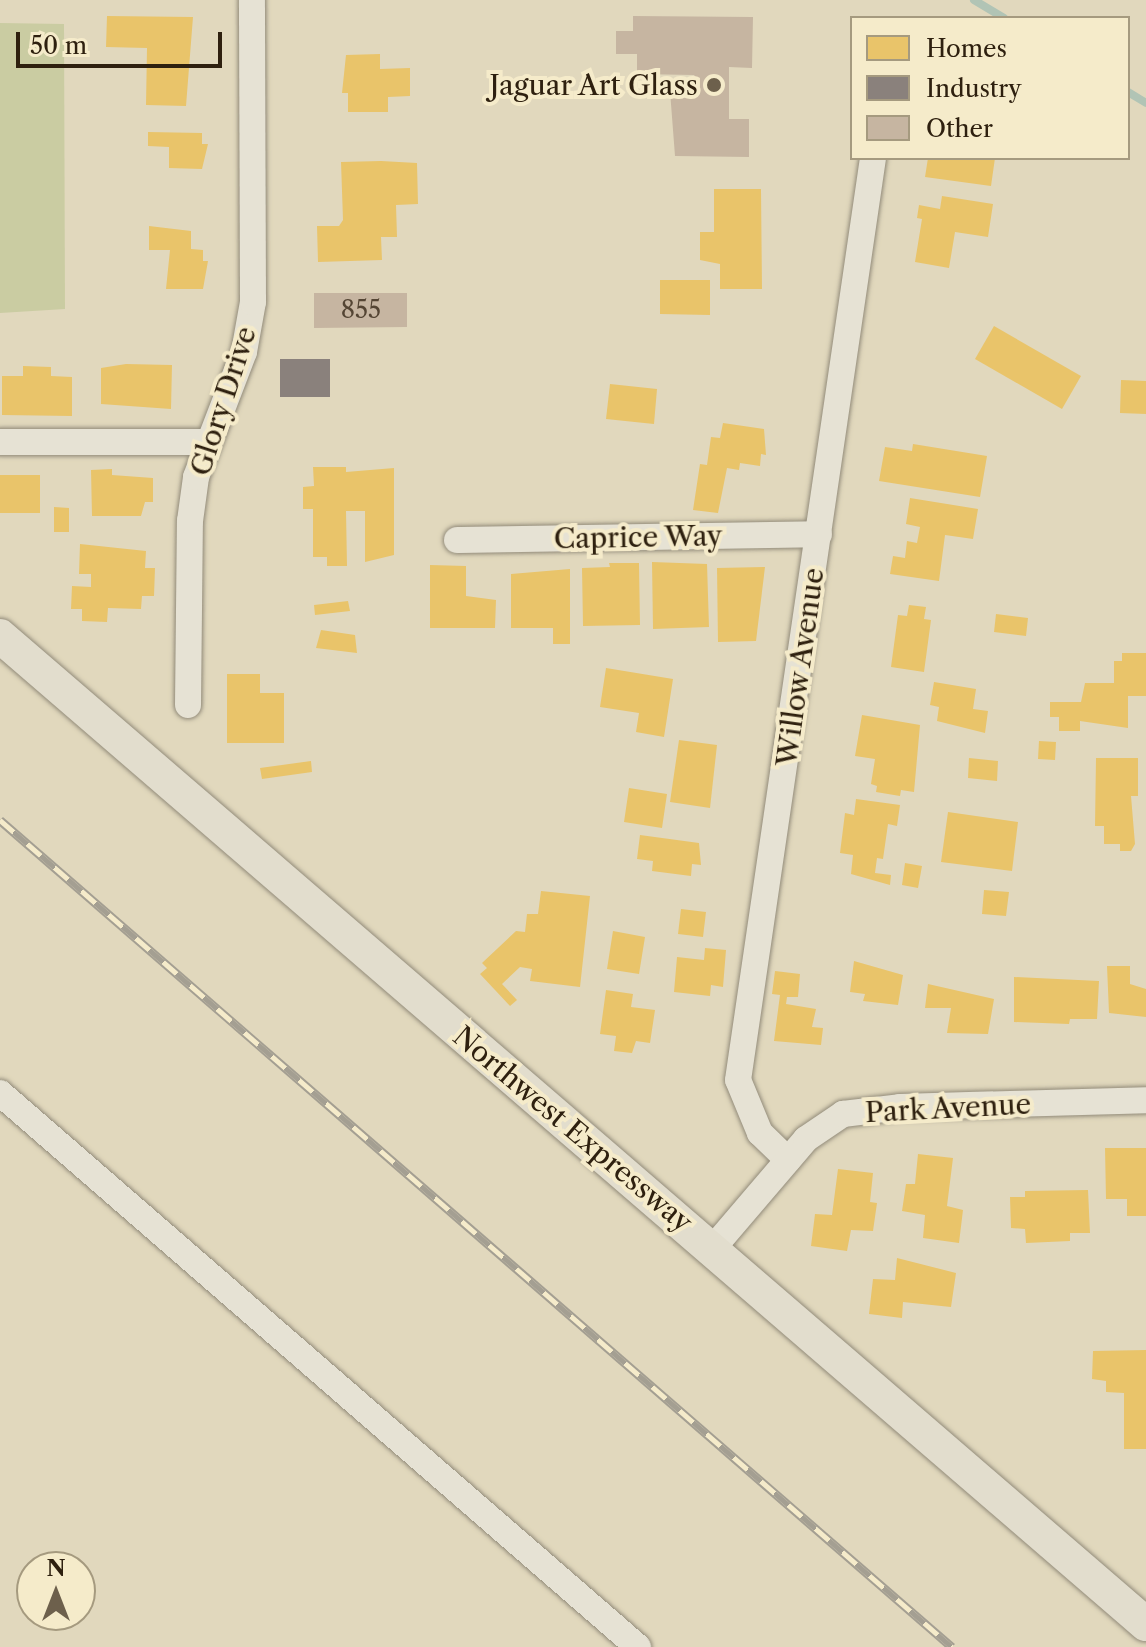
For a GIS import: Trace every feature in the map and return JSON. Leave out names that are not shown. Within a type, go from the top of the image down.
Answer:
[{"type":"main road","name":"Northwest Expressway","points":[[0,636],[1146,1624]]},
{"type":"street","name":"Glory Drive","points":[[188,705],[190,521],[207,442],[250,328],[252,0]]},
{"type":"street","name":"Willow Avenue","points":[[788,1160],[760,1133],[738,1080],[873,160]]},
{"type":"street","points":[[0,442],[207,442]]},
{"type":"street","name":"Caprice Way","points":[[457,540],[819,534]]},
{"type":"street","points":[[0,1093],[638,1647]]},
{"type":"street","name":"Park Avenue","points":[[713,1248],[818,1128],[863,1109],[1146,1100]]},
{"type":"green space","points":[[0,23],[64,24],[65,309],[0,313]]},
{"type":"building: Homes","points":[[107,16],[193,17],[186,106],[146,105],[147,48],[106,47]]},
{"type":"building: Homes","points":[[380,54],[380,69],[410,68],[410,96],[388,97],[388,112],[348,112],[348,93],[342,93],[346,55]]},
{"type":"building: Homes","points":[[148,132],[202,133],[202,144],[208,144],[202,169],[169,168],[169,147],[148,146]]},
{"type":"building: Homes","points":[[928,160],[995,160],[991,186],[925,177]]},
{"type":"building: Homes","points":[[341,162],[417,163],[418,204],[396,205],[397,237],[381,237],[382,260],[318,262],[317,226],[339,226],[343,220]]},
{"type":"building: Homes","points":[[714,189],[761,189],[762,289],[720,289],[720,264],[700,260],[700,232],[714,232]]},
{"type":"building: Homes","points":[[942,196],[993,204],[988,237],[955,232],[949,268],[915,262],[922,219],[917,218],[919,205],[940,209]]},
{"type":"building: Homes","points":[[149,226],[191,231],[191,249],[203,250],[203,261],[208,261],[203,289],[166,289],[170,250],[149,250]]},
{"type":"building: Homes","points":[[660,280],[710,280],[710,315],[660,314]]},
{"type":"building: Homes","points":[[994,326],[1081,376],[1062,409],[975,359]]},
{"type":"building: Homes","points":[[126,364],[172,365],[171,409],[101,404],[101,368]]},
{"type":"building: Homes","points":[[23,366],[51,367],[51,376],[72,377],[72,416],[2,415],[2,376],[23,376]]},
{"type":"building: Homes","points":[[1121,380],[1146,381],[1146,414],[1120,413]]},
{"type":"building: Homes","points":[[610,384],[657,389],[654,424],[606,419]]},
{"type":"building: Homes","points":[[723,423],[764,429],[766,455],[761,454],[760,466],[740,463],[739,470],[727,468],[718,513],[693,510],[700,464],[707,465],[711,437],[720,438]]},
{"type":"building: Homes","points":[[913,444],[987,456],[980,497],[879,481],[885,447],[912,451]]},
{"type":"building: Homes","points":[[313,467],[346,467],[346,472],[394,468],[394,555],[365,562],[365,511],[346,511],[347,566],[327,566],[327,557],[313,557],[313,509],[303,509],[303,487],[314,486]]},
{"type":"building: Homes","points":[[112,469],[112,475],[153,478],[153,502],[145,502],[141,516],[92,516],[91,470]]},
{"type":"building: Homes","points":[[0,475],[40,475],[40,513],[0,513]]},
{"type":"building: Homes","points":[[910,498],[978,509],[973,539],[945,535],[939,581],[890,574],[893,556],[905,558],[907,541],[917,543],[920,527],[906,524]]},
{"type":"building: Homes","points":[[54,507],[69,508],[69,532],[54,532]]},
{"type":"building: Homes","points":[[80,544],[146,551],[145,568],[155,568],[154,596],[142,596],[141,609],[108,608],[107,622],[82,621],[82,609],[71,609],[72,586],[91,587],[91,574],[79,574]]},
{"type":"building: Homes","points":[[652,562],[707,564],[709,627],[653,629]]},
{"type":"building: Homes","points":[[609,563],[639,563],[640,625],[583,626],[582,568],[610,567]]},
{"type":"building: Homes","points":[[430,565],[466,566],[466,596],[496,600],[495,628],[430,628]]},
{"type":"building: Homes","points":[[765,567],[756,641],[718,642],[717,568]]},
{"type":"building: Homes","points":[[570,569],[570,644],[553,644],[553,628],[511,628],[511,574]]},
{"type":"building: Homes","points":[[348,601],[350,611],[315,615],[314,605]]},
{"type":"building: Homes","points":[[909,605],[926,607],[924,619],[931,620],[924,672],[891,667],[898,615],[907,616]]},
{"type":"building: Homes","points":[[996,614],[1028,618],[1026,636],[994,632]]},
{"type":"building: Homes","points":[[321,630],[355,635],[357,653],[316,648]]},
{"type":"building: Homes","points":[[1122,653],[1146,653],[1146,696],[1128,696],[1128,728],[1080,721],[1080,731],[1059,731],[1059,717],[1050,717],[1050,702],[1081,702],[1085,683],[1114,683],[1114,661],[1122,661]]},
{"type":"building: Homes","points":[[606,668],[673,679],[664,737],[636,732],[639,713],[600,707]]},
{"type":"building: Homes","points":[[227,674],[260,674],[260,693],[284,693],[284,743],[227,743]]},
{"type":"building: Homes","points":[[934,682],[976,689],[973,709],[988,711],[985,733],[937,721],[939,707],[930,705]]},
{"type":"building: Homes","points":[[862,715],[920,725],[914,792],[901,790],[900,796],[876,792],[877,786],[871,784],[875,759],[855,756]]},
{"type":"building: Homes","points":[[679,740],[717,745],[710,808],[670,802]]},
{"type":"building: Homes","points":[[1039,741],[1056,742],[1055,760],[1038,759]]},
{"type":"building: Homes","points":[[969,758],[998,761],[997,781],[968,778]]},
{"type":"building: Homes","points":[[1096,758],[1138,758],[1138,796],[1131,796],[1135,844],[1131,851],[1120,851],[1120,844],[1104,844],[1104,826],[1095,826]]},
{"type":"building: Homes","points":[[311,761],[312,772],[262,779],[260,768]]},
{"type":"building: Homes","points":[[629,788],[667,794],[662,828],[624,822]]},
{"type":"building: Homes","points":[[856,799],[900,805],[897,826],[888,824],[883,859],[877,858],[875,873],[891,875],[890,885],[851,874],[853,855],[840,853],[845,813],[854,815]]},
{"type":"building: Homes","points":[[948,812],[1018,822],[1012,871],[941,862]]},
{"type":"building: Homes","points":[[640,835],[699,843],[701,865],[692,864],[691,876],[652,871],[653,861],[637,859]]},
{"type":"building: Homes","points":[[905,863],[922,866],[918,888],[902,885]]},
{"type":"building: Homes","points":[[984,890],[1009,892],[1006,916],[982,914]]},
{"type":"building: Homes","points":[[541,891],[590,896],[580,987],[530,981],[532,969],[520,967],[502,984],[517,1000],[510,1006],[480,974],[487,968],[482,963],[516,931],[525,932],[527,914],[538,914]]},
{"type":"building: Homes","points":[[681,909],[706,912],[703,937],[678,934]]},
{"type":"building: Homes","points":[[613,931],[645,937],[639,974],[607,969]]},
{"type":"building: Homes","points":[[705,948],[726,950],[723,987],[711,985],[710,996],[674,992],[677,957],[704,960]]},
{"type":"building: Homes","points":[[854,961],[903,975],[898,1005],[863,1001],[865,994],[850,992]]},
{"type":"building: Homes","points":[[1107,966],[1130,966],[1130,984],[1146,989],[1146,1017],[1109,1013]]},
{"type":"building: Homes","points":[[775,971],[800,974],[798,997],[787,997],[786,1004],[816,1009],[812,1027],[823,1028],[821,1045],[774,1041],[780,995],[772,994]]},
{"type":"building: Homes","points":[[1014,977],[1099,981],[1097,1019],[1070,1019],[1069,1024],[1014,1022]]},
{"type":"building: Homes","points":[[928,984],[994,999],[988,1034],[947,1033],[951,1008],[925,1008]]},
{"type":"building: Homes","points":[[606,990],[633,994],[631,1007],[655,1010],[650,1043],[636,1041],[632,1053],[614,1051],[616,1036],[600,1034]]},
{"type":"building: Homes","points":[[1105,1148],[1146,1148],[1146,1216],[1127,1216],[1127,1199],[1106,1199]]},
{"type":"building: Homes","points":[[918,1154],[953,1158],[947,1206],[963,1210],[959,1243],[923,1238],[925,1215],[902,1211],[906,1184],[915,1184]]},
{"type":"building: Homes","points":[[838,1169],[873,1173],[870,1202],[877,1203],[873,1231],[851,1230],[847,1251],[811,1246],[815,1214],[832,1215]]},
{"type":"building: Homes","points":[[1088,1190],[1090,1233],[1070,1233],[1070,1241],[1026,1243],[1025,1229],[1011,1228],[1010,1197],[1025,1197],[1025,1191]]},
{"type":"building: Homes","points":[[897,1258],[956,1273],[951,1307],[903,1302],[902,1318],[869,1314],[873,1279],[895,1280]]},
{"type":"building: Homes","points":[[1146,1350],[1146,1449],[1124,1449],[1124,1393],[1106,1392],[1106,1381],[1092,1379],[1093,1351]]},
{"type":"building: Industry","points":[[280,359],[330,359],[330,397],[280,397]]},
{"type":"building: Other","name":"Jaguar Art Glass","points":[[633,16],[753,17],[752,68],[729,67],[729,119],[749,119],[749,157],[675,156],[670,91],[698,91],[698,80],[694,75],[637,74],[637,54],[616,54],[616,31],[633,31]]},
{"type":"building: Other","points":[[314,293],[407,293],[407,327],[314,328]]},
{"type":"waterway","points":[[974,0],[1001,16]]},
{"type":"waterway","points":[[1130,93],[1146,103]]},
{"type":"railway","points":[[0,820],[952,1647]]},
{"type":"place","name":"Jaguar Art Glass","points":[[714,85]]}]
